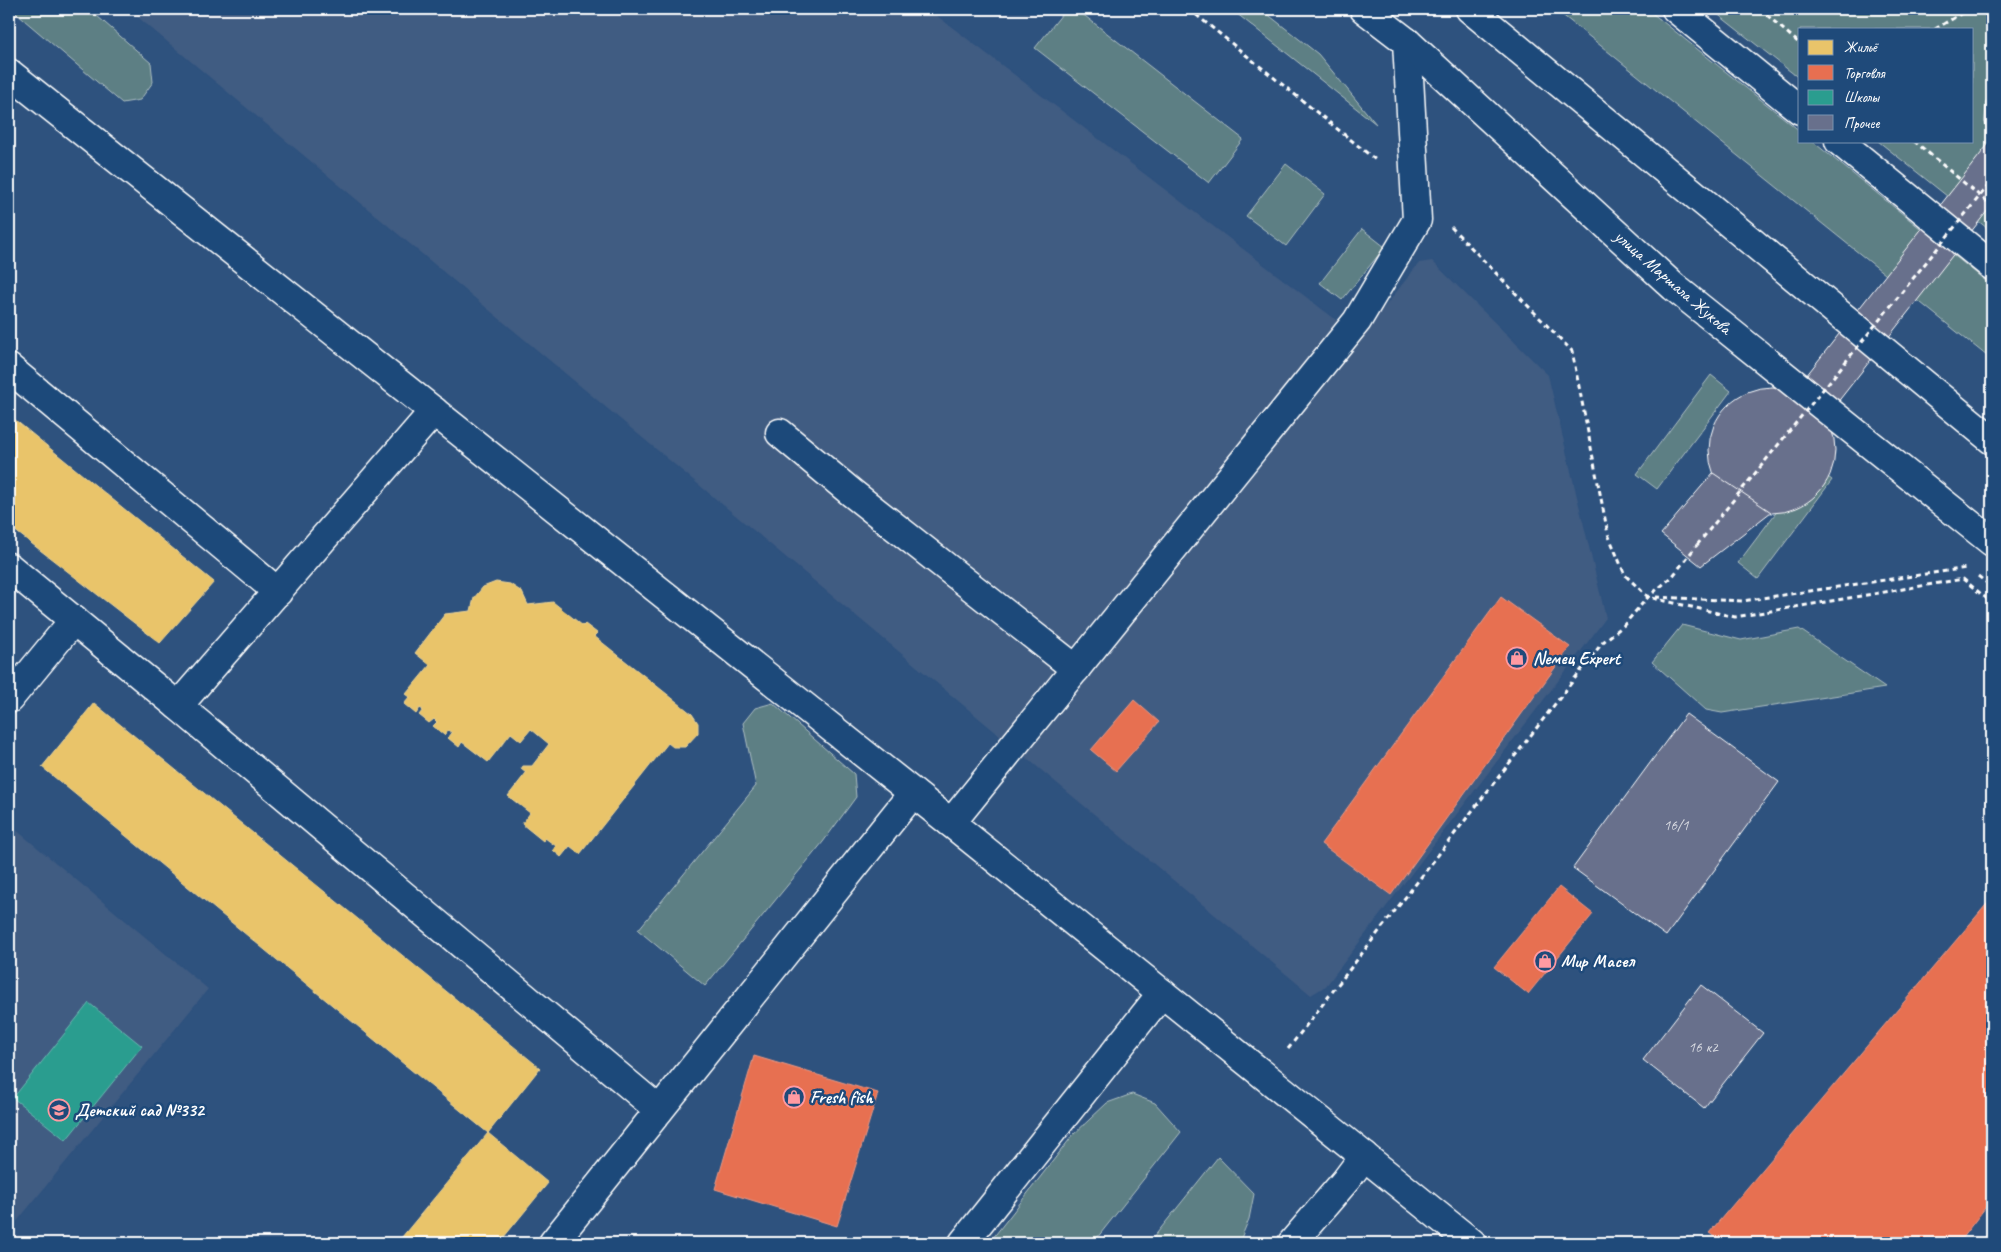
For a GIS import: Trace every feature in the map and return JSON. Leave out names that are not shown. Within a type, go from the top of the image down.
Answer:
[{"type":"street","name":"улица Маршала Жукова","points":[[1364,9],[1407,42],[1674,287],[1992,542]]},
{"type":"street","points":[[1470,9],[1992,440]]},
{"type":"street","points":[[1676,9],[1798,108]]},
{"type":"street","points":[[951,823],[1357,322],[1417,220],[1407,42]]},
{"type":"street","points":[[9,73],[951,823],[1472,1243]]},
{"type":"street","points":[[1840,142],[1992,266]]},
{"type":"street","points":[[9,368],[278,592]]},
{"type":"street","points":[[178,706],[434,411]]},
{"type":"street","points":[[780,433],[852,493],[1076,669]]},
{"type":"street","points":[[9,567],[178,706],[659,1110]]},
{"type":"street","points":[[9,699],[74,620]]},
{"type":"street","points":[[559,1241],[659,1110],[913,793]]},
{"type":"street","points":[[964,1242],[1162,993]]},
{"type":"street","points":[[1292,1243],[1364,1156]]},
{"type":"path","points":[[1189,9],[1416,193],[1494,269],[1572,351],[1608,534],[1625,575],[1648,597],[1735,617],[1963,579],[1992,603]]},
{"type":"path","points":[[1760,9],[1798,42]]},
{"type":"path","points":[[1937,28],[1969,9]]},
{"type":"path","points":[[1915,142],[1992,206]]},
{"type":"path","points":[[1267,1077],[1602,642],[1623,626],[1648,597],[1672,577],[1992,182]]},
{"type":"path","points":[[1648,597],[1742,601],[1967,568],[1992,587]]},
{"type":"shaded area","points":[[128,9],[928,9],[1360,338],[1419,263],[1432,261],[1548,375],[1606,618],[1326,986],[1311,995]]},
{"type":"shaded area","name":"Детский сад №332","points":[[9,824],[208,989],[9,1231]]},
{"type":"green space","points":[[11,9],[89,9],[151,63],[153,82],[140,100],[122,103]]},
{"type":"green space","points":[[1066,9],[1076,9],[1243,139],[1209,183],[1035,48]]},
{"type":"green space","points":[[1231,9],[1261,9],[1318,54],[1376,124]]},
{"type":"green space","points":[[1555,9],[1647,9],[1798,129],[1798,142],[1813,142],[1992,286],[1992,360]]},
{"type":"green space","points":[[1711,9],[1992,9],[1992,232],[1879,142],[1974,142],[1974,28],[1798,28],[1798,77]]},
{"type":"green space","points":[[1286,164],[1325,194],[1286,246],[1246,216]]},
{"type":"green space","points":[[1362,229],[1385,247],[1342,300],[1320,283]]},
{"type":"green space","points":[[1711,375],[1731,391],[1657,489],[1637,474]]},
{"type":"green space","points":[[1812,465],[1832,480],[1758,579],[1738,563]]},
{"type":"green space","points":[[1682,625],[1741,640],[1799,629],[1885,688],[1722,713],[1706,710],[1652,662]]},
{"type":"green space","points":[[773,703],[854,774],[856,797],[823,842],[705,986],[638,930],[756,786],[743,723],[755,708]]},
{"type":"green space","points":[[1132,1094],[1155,1103],[1181,1132],[1093,1243],[989,1243],[1073,1135],[1107,1103]]},
{"type":"green space","points":[[1218,1157],[1254,1194],[1249,1219],[1239,1243],[1149,1243]]},
{"type":"building: Жильё","points":[[9,415],[214,582],[160,643],[9,526]]},
{"type":"building: Жильё","points":[[496,582],[510,584],[522,592],[528,605],[553,602],[583,626],[585,624],[597,633],[594,636],[692,714],[698,723],[698,733],[685,747],[673,747],[668,743],[580,854],[570,846],[561,857],[553,850],[556,846],[545,838],[543,841],[522,824],[530,813],[508,796],[526,773],[521,769],[523,766],[532,766],[549,744],[531,729],[521,741],[511,733],[488,762],[462,742],[459,747],[448,738],[452,733],[448,730],[444,735],[433,726],[437,722],[434,719],[429,723],[419,715],[423,710],[420,708],[416,714],[404,704],[410,697],[406,694],[430,665],[415,653],[445,614],[471,611],[474,598],[483,587]]},
{"type":"building: Жильё","points":[[94,703],[540,1068],[488,1133],[42,767]]},
{"type":"building: Жильё","points":[[488,1133],[548,1183],[499,1243],[397,1243]]},
{"type":"building: Торговля","points":[[1501,597],[1570,647],[1391,895],[1321,844]]},
{"type":"building: Торговля","points":[[1134,700],[1159,722],[1116,771],[1091,750]]},
{"type":"building: Торговля","points":[[1559,887],[1593,914],[1528,994],[1494,967]]},
{"type":"building: Торговля","points":[[1991,899],[1992,1199],[1958,1243],[1724,1243],[1709,1233]]},
{"type":"building: Торговля","points":[[754,1056],[878,1093],[837,1226],[715,1189]]},
{"type":"building: Школы","points":[[89,1003],[142,1046],[66,1140],[13,1098]]},
{"type":"building: Прочее","points":[[1992,88],[1992,145],[1985,122],[1986,102]]},
{"type":"building: Прочее","points":[[1990,142],[1992,144],[1992,205],[1826,417],[1795,390]]},
{"type":"building: Прочее","points":[[1772,387],[1796,392],[1816,406],[1830,426],[1835,450],[1830,474],[1816,494],[1796,508],[1772,513],[1748,508],[1728,494],[1714,474],[1709,450],[1714,426],[1728,406],[1748,392]]},
{"type":"building: Прочее","points":[[1713,473],[1771,512],[1701,566],[1661,534]]},
{"type":"building: Прочее","points":[[1686,714],[1779,782],[1666,936],[1573,868]]},
{"type":"building: Прочее","points":[[1701,985],[1763,1033],[1704,1108],[1643,1060]]},
{"type":"place","name":"Nемец Expert","points":[[1517,658]]},
{"type":"place","name":"Мир Масел","points":[[1545,961]]},
{"type":"place","name":"Fresh fish","points":[[794,1097]]},
{"type":"place","name":"Детский сад №332","points":[[59,1110]]}]
